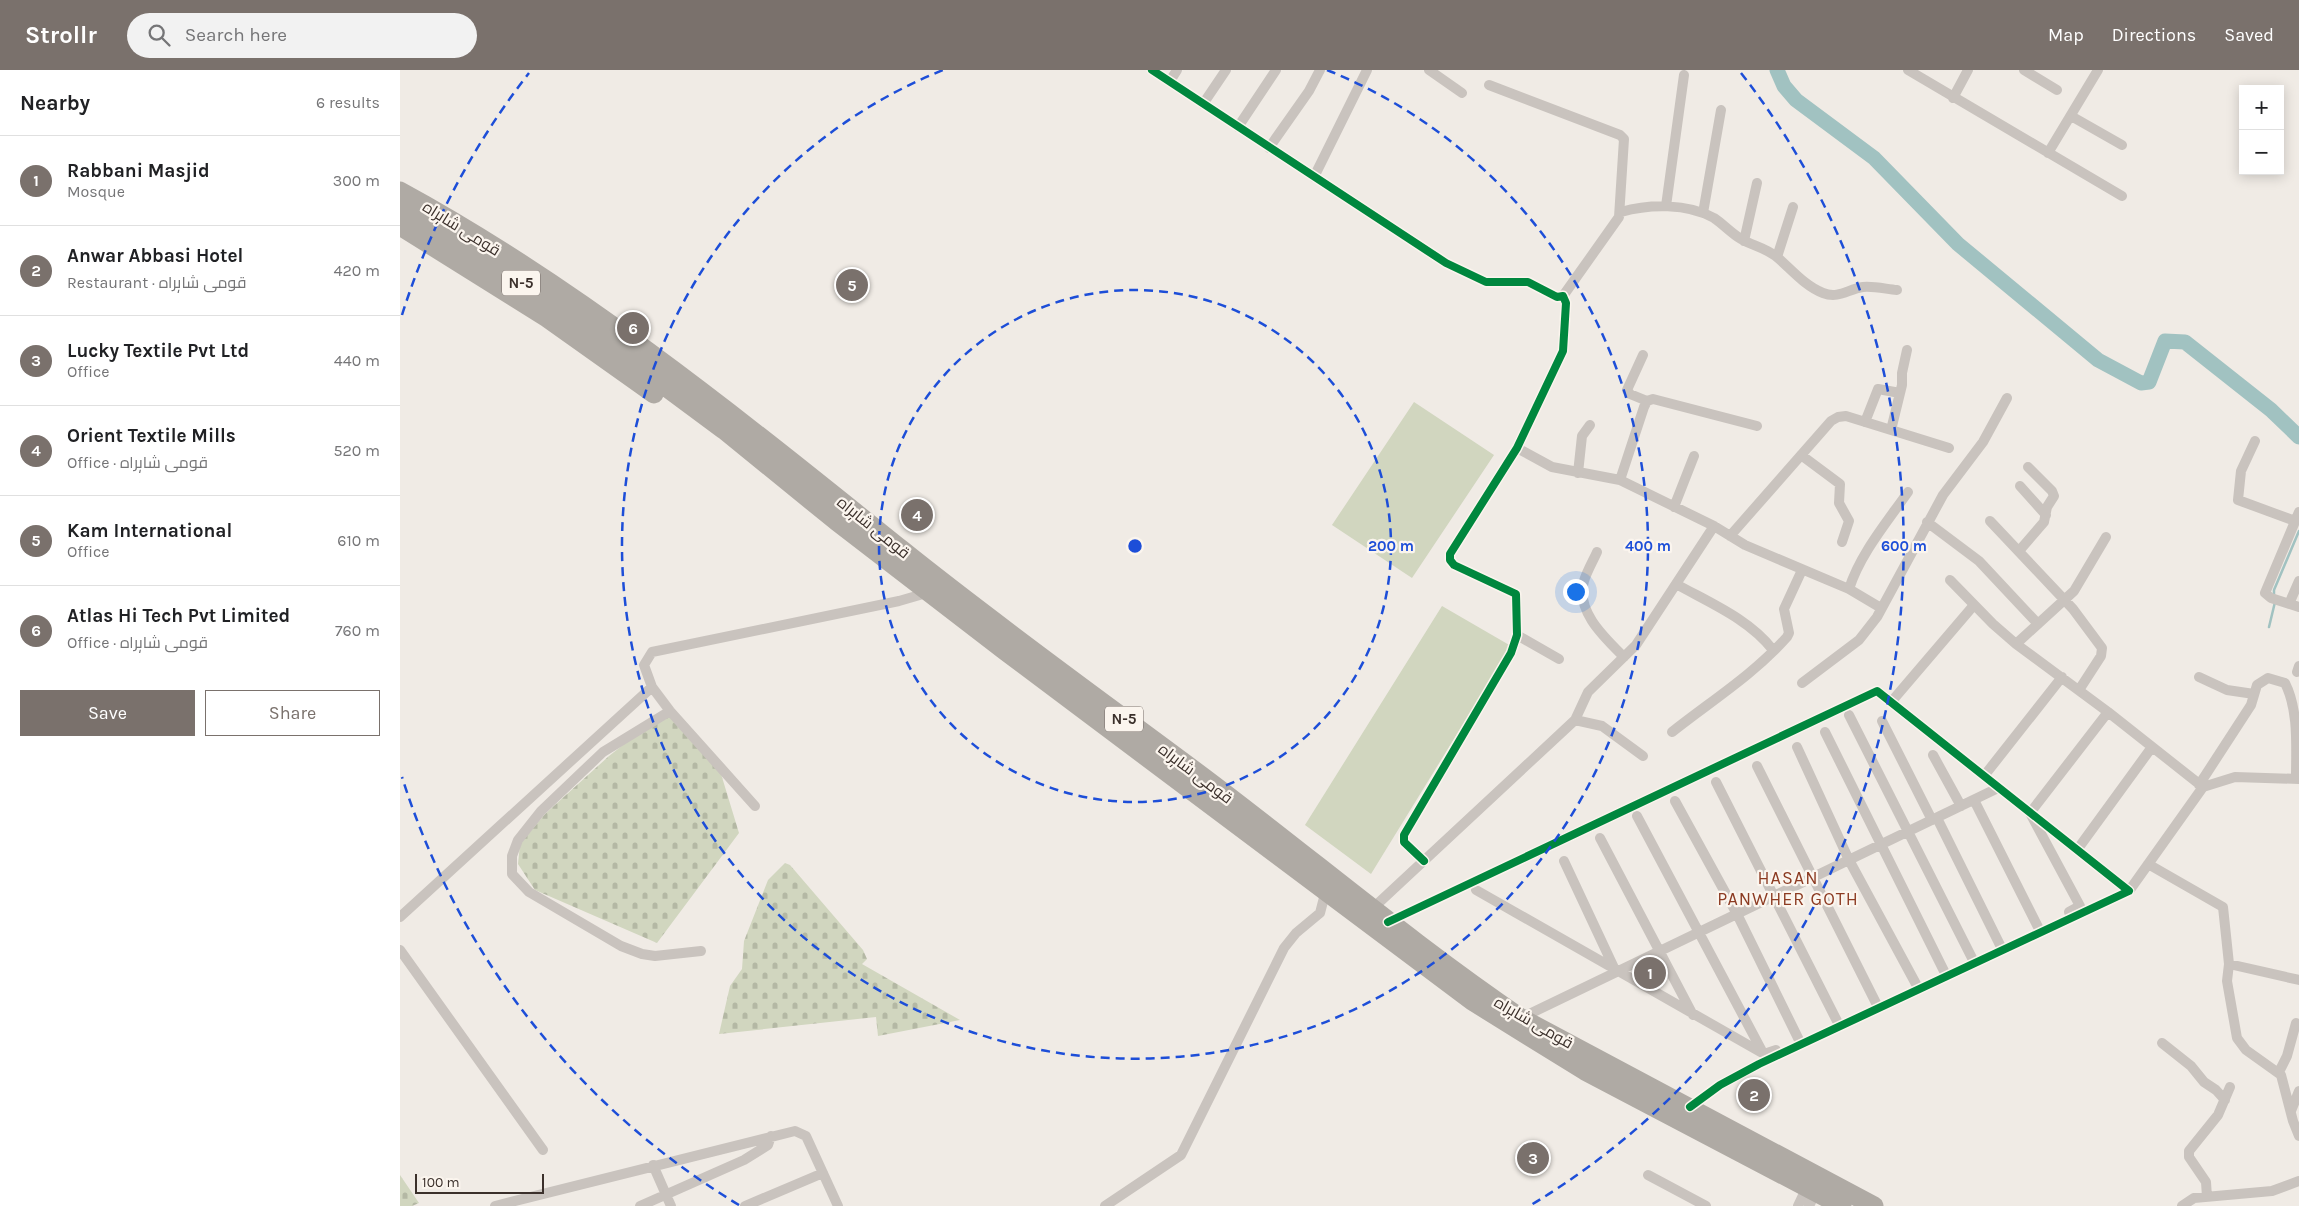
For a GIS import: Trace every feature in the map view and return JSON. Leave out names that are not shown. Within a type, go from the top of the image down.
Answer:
[{"type":"highway","name":"قومی شاہراہ","points":[[400,191],[426,205],[544,280],[687,382],[833,494],[927,570],[1243,808],[1388,922],[1521,1018],[1874,1206]]},
{"type":"highway","name":"قومی شاہراہ","points":[[400,206],[534,291],[724,430],[836,521],[1164,771],[1326,890],[1392,943],[1472,1002],[1583,1070],[1811,1195],[1842,1206]]},
{"type":"highway","points":[[400,226],[547,318],[652,392],[686,413],[724,430]]},
{"type":"street","points":[[1152,70],[1446,263],[1486,282],[1528,282],[1558,297],[1563,296],[1621,212],[1623,136],[1489,85]]},
{"type":"street","points":[[1170,81],[1177,70]]},
{"type":"street","points":[[1203,104],[1226,70]]},
{"type":"street","points":[[1238,127],[1276,70]]},
{"type":"street","points":[[1269,148],[1320,70]]},
{"type":"street","points":[[1314,177],[1367,70]]},
{"type":"street","points":[[1429,70],[1462,93]]},
{"type":"street","points":[[1908,70],[2122,196]]},
{"type":"street","points":[[1953,98],[1968,70]]},
{"type":"street","points":[[2024,70],[2057,90]]},
{"type":"street","points":[[2048,153],[2098,70]]},
{"type":"street","points":[[1666,206],[1684,75]]},
{"type":"street","points":[[1703,213],[1720,110]]},
{"type":"street","points":[[2071,116],[2122,145]]},
{"type":"street","points":[[1744,241],[1757,183]]},
{"type":"street","points":[[1621,212],[1633,208],[1666,206],[1703,213],[1715,219],[1744,241],[1777,257],[1800,279],[1827,294],[1839,296],[1862,288],[1897,290]]},
{"type":"street","points":[[1777,257],[1793,207]]},
{"type":"street","points":[[1424,862],[1404,842],[1404,835],[1511,653],[1517,635],[1516,594],[1454,565],[1450,560],[1450,554],[1517,448],[1563,351],[1566,302],[1563,296]]},
{"type":"street","points":[[1891,430],[1900,393],[1907,350]]},
{"type":"street","points":[[1643,355],[1627,390],[1630,394],[1647,401],[1653,399],[1757,426]]},
{"type":"street","points":[[1865,422],[1878,389],[1900,393]]},
{"type":"street","points":[[1802,683],[1859,640],[1877,617],[1943,495],[1983,442],[2007,398]]},
{"type":"street","points":[[1620,480],[1647,401]]},
{"type":"street","points":[[1730,536],[1831,421],[1838,417],[1846,416],[1949,448]]},
{"type":"street","points":[[1578,473],[1582,436],[1590,424]]},
{"type":"street","points":[[2255,441],[2241,471],[2238,500],[2297,517],[2265,593],[2274,599],[2294,606],[2299,581]]},
{"type":"street","points":[[1517,448],[1552,467],[1620,480],[1714,526],[1745,545],[1849,589],[1881,608]]},
{"type":"street","points":[[1801,455],[1840,484],[1840,506],[1849,521],[1842,542]]},
{"type":"street","points":[[1674,507],[1694,456]]},
{"type":"street","points":[[2019,551],[2044,522],[2047,507],[2054,494],[2028,467]]},
{"type":"street","points":[[2020,486],[2046,515]]},
{"type":"street","points":[[1849,589],[1853,575],[1866,553],[1908,492]]},
{"type":"street","points":[[1990,521],[2065,600],[2102,648],[2101,656],[2079,690]]},
{"type":"street","points":[[1927,522],[1979,561],[2038,624]]},
{"type":"street","points":[[1372,909],[1575,720],[1588,692],[1636,645],[1714,526]]},
{"type":"street","points":[[2016,644],[2080,584],[2106,537]]},
{"type":"street","points":[[1597,552],[1584,582],[1587,612],[1600,633],[1624,657]]},
{"type":"street","points":[[1672,732],[1713,700],[1726,693],[1789,633],[1784,609],[1802,570]]},
{"type":"street","points":[[1950,580],[2016,644],[2108,712],[2201,786]]},
{"type":"street","points":[[1676,584],[1740,620],[1764,638],[1773,650]]},
{"type":"street","points":[[755,806],[670,712],[652,687],[644,665],[652,652],[899,601],[930,592]]},
{"type":"street","points":[[1892,701],[1974,604]]},
{"type":"street","points":[[1517,635],[1559,659]]},
{"type":"street","points":[[1984,776],[2062,677]]},
{"type":"street","points":[[2199,677],[2227,690],[2254,694]]},
{"type":"street","points":[[1690,1107],[1720,1085],[1759,1064],[2129,891],[2201,786],[2251,705],[2257,685],[2268,678],[2285,683],[2291,693],[2297,715],[2297,779],[2235,777],[2201,786]]},
{"type":"street","points":[[400,918],[652,687]]},
{"type":"street","points":[[1388,922],[1873,692],[1881,692],[1998,788],[2129,891]]},
{"type":"street","points":[[670,712],[603,752],[541,811],[518,840],[512,856],[512,874],[530,892],[622,946],[642,954],[655,956],[701,951]]},
{"type":"street","points":[[2030,813],[2108,712]]},
{"type":"street","points":[[1849,715],[1972,958]]},
{"type":"street","points":[[1575,720],[1602,726],[1643,756]]},
{"type":"street","points":[[1882,721],[2000,945]]},
{"type":"street","points":[[1824,732],[1944,971]]},
{"type":"street","points":[[1797,747],[1849,860],[1916,984]]},
{"type":"street","points":[[2077,850],[2152,747]]},
{"type":"street","points":[[1933,755],[1961,806]]},
{"type":"street","points":[[1757,766],[1876,1003]]},
{"type":"street","points":[[1716,782],[1838,1021]]},
{"type":"street","points":[[1521,1018],[1998,788]]},
{"type":"street","points":[[1974,800],[2038,927]]},
{"type":"street","points":[[1675,801],[1736,914],[1799,1040]]},
{"type":"street","points":[[1476,890],[1693,1016],[1764,1054],[1799,1040],[2080,906],[2030,813]]},
{"type":"street","points":[[1637,816],[1697,932],[1764,1054]]},
{"type":"street","points":[[1600,838],[1693,1016]]},
{"type":"street","points":[[1564,861],[1616,972]]},
{"type":"street","points":[[2148,864],[2223,907],[2229,964],[2227,980],[2237,1038],[2246,1050],[2279,1072],[2284,1080],[2299,1136]]},
{"type":"street","points":[[1105,1206],[1181,1155],[1284,948],[1296,933],[1320,913],[1326,890]]},
{"type":"street","points":[[400,950],[544,1150]]},
{"type":"street","points":[[2229,964],[2299,980]]},
{"type":"street","points":[[2279,1072],[2287,1056],[2296,1023]]},
{"type":"street","points":[[2162,1043],[2191,1066],[2204,1082],[2216,1090],[2225,1100]]},
{"type":"street","points":[[2207,1197],[2206,1182],[2189,1157],[2189,1151],[2218,1115],[2230,1087]]},
{"type":"street","points":[[2291,1111],[2299,1091]]},
{"type":"street","points":[[495,1206],[795,1131],[801,1132],[806,1136],[838,1206]]},
{"type":"street","points":[[640,1206],[744,1160],[768,1145],[772,1136]]},
{"type":"street","points":[[653,1165],[671,1206]]},
{"type":"street","points":[[745,1206],[823,1173]]},
{"type":"street","points":[[1648,1174],[1706,1206]]},
{"type":"street","points":[[2182,1206],[2194,1198],[2272,1190],[2299,1181]]},
{"type":"street","points":[[1798,1206],[1811,1195]]},
{"type":"green space","points":[[1414,402],[1494,455],[1412,578],[1332,525]]},
{"type":"green space","points":[[1442,606],[1511,646],[1371,874],[1305,825]]},
{"type":"green space","points":[[667,710],[718,764],[739,833],[657,943],[535,890],[518,864],[520,844],[545,814],[609,756]]},
{"type":"green space","points":[[785,863],[790,865],[863,950],[867,959],[862,964],[960,1020],[878,1036],[876,1017],[719,1034],[730,986],[742,969],[744,941],[768,880]]},
{"type":"green space","points":[[400,1175],[419,1203],[412,1206],[400,1206]]},
{"type":"waterway","points":[[1777,70],[1784,86],[1796,100],[1874,158],[1958,244],[2098,360],[2141,383],[2149,382],[2165,341],[2185,342],[2271,410],[2299,437]]},
{"type":"waterway","points":[[2274,597],[2274,590],[2299,531]]},
{"type":"waterway","points":[[2269,627],[2275,602]]},
{"type":"cycle path","points":[[1152,70],[1446,263],[1486,282],[1528,282],[1557,297],[1563,296],[1566,303],[1563,351],[1517,448],[1450,554],[1450,560],[1454,565],[1516,594],[1517,635],[1511,653],[1404,835],[1404,842],[1424,861]]},
{"type":"cycle path","points":[[1388,922],[1877,691],[2129,891],[1759,1064],[1720,1085],[1690,1107]]},
{"type":"place","name":"Kam International","points":[[852,285]]},
{"type":"place","name":"Atlas Hi Tech Pvt Limited","points":[[633,328]]},
{"type":"place","name":"Orient Textile Mills","points":[[917,515]]},
{"type":"place","name":"Rabbani Masjid","points":[[1650,973]]},
{"type":"place","name":"Anwar Abbasi Hotel","points":[[1754,1095]]},
{"type":"place","name":"Lucky Textile Pvt Ltd","points":[[1533,1158]]},
{"type":"district","name":"HASAN PANWHER GOTH","points":[[1788,888]]}]
